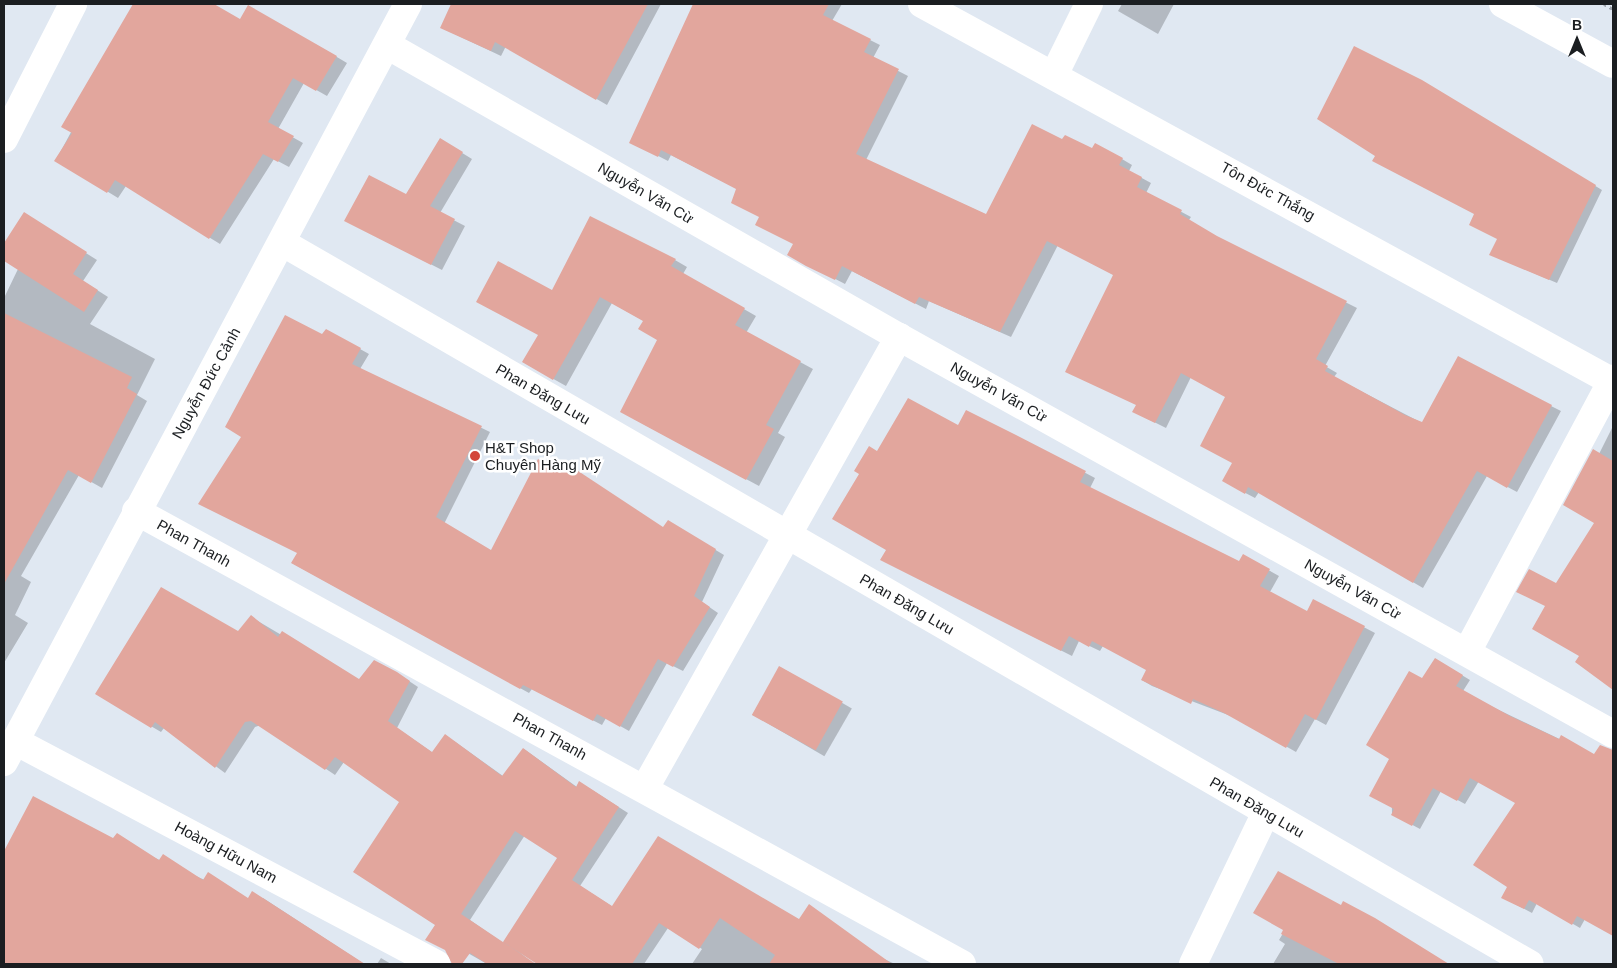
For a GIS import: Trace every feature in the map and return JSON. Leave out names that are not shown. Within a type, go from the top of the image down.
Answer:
[{"type":"street","points":[[4,139],[73,4]]},
{"type":"street","name":"Nguyễn Đức Cảnh","points":[[9,752],[136,511],[283,244],[408,4]]},
{"type":"street","name":"Tôn Đức Thắng","points":[[922,4],[1054,74],[1613,380]]},
{"type":"street","points":[[1054,74],[1089,4]]},
{"type":"street","points":[[1502,4],[1613,64]]},
{"type":"street","name":"Nguyễn Văn Cừ","points":[[387,44],[899,337],[1613,734]]},
{"type":"street","name":"Phan Đăng Lưu","points":[[283,244],[1530,964]]},
{"type":"street","points":[[646,788],[899,337]]},
{"type":"street","points":[[1467,652],[1613,380]]},
{"type":"street","name":"Phan Thanh","points":[[136,511],[646,788],[962,964]]},
{"type":"street","name":"Hoàng Hữu Nam","points":[[9,752],[437,964]]},
{"type":"street","points":[[1193,964],[1266,812]]},
{"type":"path","points":[[1604,4],[1613,9]]},
{"type":"building","points":[[133,4],[214,4],[240,19],[248,5],[337,56],[316,91],[293,78],[268,122],[294,136],[278,162],[263,154],[209,239],[115,180],[107,193],[54,161],[72,133],[61,127]]},
{"type":"building","points":[[451,4],[648,4],[596,100],[495,42],[491,51],[440,28]]},
{"type":"building","points":[[693,4],[829,4],[823,15],[871,39],[864,52],[899,69],[856,154],[986,214],[1032,124],[1062,139],[1065,135],[1092,148],[1095,143],[1123,158],[1119,165],[1142,177],[1137,187],[1182,210],[1180,214],[1217,236],[1347,301],[1316,359],[1328,366],[1325,371],[1405,415],[1422,422],[1458,356],[1552,405],[1507,488],[1477,471],[1413,583],[1248,487],[1245,494],[1222,481],[1232,463],[1200,446],[1225,397],[1181,373],[1155,423],[1132,412],[1136,405],[1065,372],[1113,275],[1047,241],[1000,332],[919,297],[915,304],[842,266],[835,280],[806,266],[787,255],[793,244],[755,225],[759,217],[731,203],[736,189],[661,150],[658,157],[629,143]]},
{"type":"building","points":[[1354,46],[1422,80],[1596,185],[1549,280],[1489,255],[1497,239],[1469,225],[1474,214],[1372,161],[1375,156],[1317,119]]},
{"type":"building","points":[[440,138],[463,152],[430,206],[455,219],[431,265],[344,221],[369,175],[406,194]]},
{"type":"building","points":[[24,212],[87,252],[73,274],[98,290],[84,312],[4,261],[4,243]]},
{"type":"building","points":[[590,216],[676,259],[671,266],[745,308],[735,325],[801,361],[766,425],[774,429],[746,480],[620,412],[657,340],[638,329],[643,321],[600,297],[553,380],[522,362],[538,335],[476,302],[498,261],[552,290]]},
{"type":"building","points":[[4,313],[132,377],[127,388],[137,394],[91,483],[68,470],[4,584]]},
{"type":"building","points":[[285,315],[322,334],[326,329],[361,348],[352,364],[482,426],[436,517],[491,550],[538,459],[558,470],[563,461],[663,527],[668,520],[716,549],[694,596],[710,607],[673,667],[658,659],[620,727],[597,714],[593,721],[523,685],[520,689],[291,563],[297,553],[198,504],[241,437],[225,427]]},
{"type":"building","points":[[908,398],[958,425],[966,410],[1086,471],[1080,482],[1239,561],[1243,554],[1270,569],[1260,586],[1307,611],[1313,599],[1365,626],[1316,720],[1305,714],[1286,748],[1224,713],[1193,699],[1191,704],[1141,680],[1146,670],[1092,641],[1089,647],[1069,636],[1061,651],[880,560],[886,550],[832,519],[859,474],[854,471],[869,446],[877,451]]},
{"type":"building","points":[[1593,449],[1613,461],[1613,690],[1575,662],[1579,656],[1532,629],[1545,606],[1516,592],[1529,569],[1556,583],[1594,523],[1563,505]]},
{"type":"building","points":[[161,587],[238,631],[251,615],[278,637],[282,631],[359,679],[374,660],[397,672],[410,681],[388,721],[432,752],[445,734],[502,776],[523,748],[576,787],[579,781],[619,807],[572,880],[612,906],[658,836],[799,919],[809,904],[892,964],[769,964],[775,955],[720,918],[699,949],[659,923],[632,964],[537,964],[503,942],[536,964],[487,964],[470,953],[462,964],[452,964],[445,950],[425,940],[435,925],[353,872],[399,802],[335,757],[325,770],[251,721],[245,722],[215,768],[155,722],[151,728],[95,694]],"holes":[[[515,831],[557,858],[503,942],[461,914]]]},
{"type":"building","points":[[1435,658],[1463,675],[1456,686],[1510,716],[1559,739],[1561,735],[1594,754],[1600,745],[1613,750],[1613,936],[1577,916],[1572,925],[1529,900],[1524,909],[1501,898],[1507,887],[1473,865],[1515,803],[1470,778],[1457,801],[1433,788],[1412,826],[1391,815],[1394,809],[1369,796],[1389,759],[1366,745],[1409,671],[1422,678]]},
{"type":"building","points":[[779,666],[843,701],[816,750],[752,715]]},
{"type":"building","points":[[33,796],[113,838],[117,833],[159,860],[163,854],[203,880],[208,872],[248,898],[252,891],[365,964],[4,964],[4,851]]},
{"type":"building","points":[[1278,871],[1341,905],[1343,901],[1375,918],[1449,964],[1339,964],[1281,934],[1283,930],[1253,913]]},
{"type":"place","name":"H&T Shop Chuyên Hàng Mỹ","points":[[475,456]]}]
